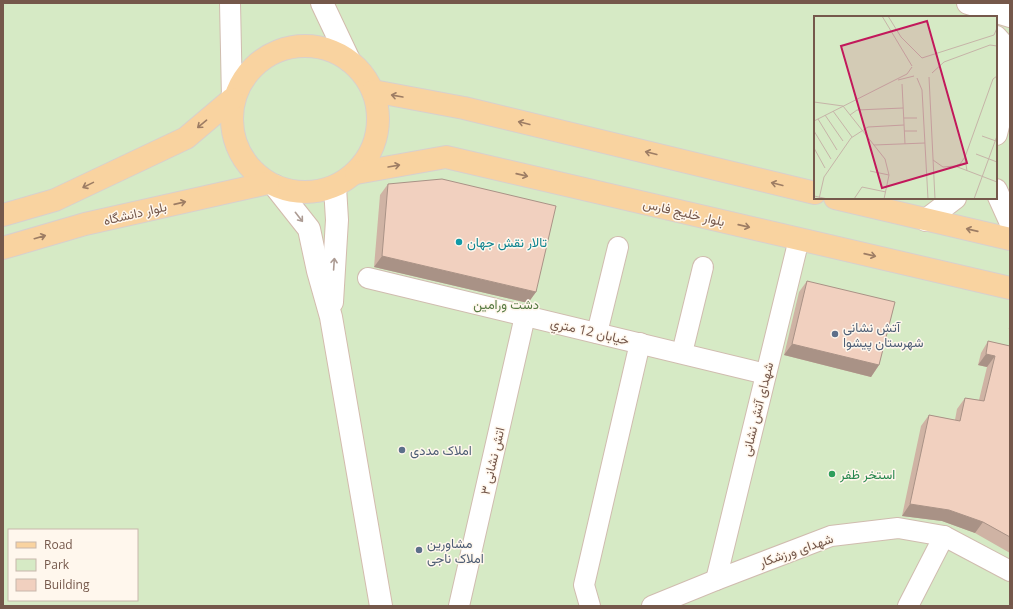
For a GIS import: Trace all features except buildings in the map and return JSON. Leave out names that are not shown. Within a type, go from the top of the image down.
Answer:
[{"type":"main road","points":[[3,215],[55,200],[186,138],[232,99],[240,84],[253,67],[270,54],[290,47],[312,46],[331,50],[349,60],[363,74],[373,92],[378,113],[377,135],[369,155],[356,173],[335,187],[311,193],[289,191],[272,185],[250,169],[238,149],[232,127],[232,99]]},
{"type":"main road","points":[[373,92],[464,108],[814,193]]},
{"type":"main road","name":"بلوار خلیج فارس","points":[[356,173],[446,157],[1010,288]]},
{"type":"main road","name":"بلوار دانشگاه","points":[[3,248],[85,224],[272,185]]},
{"type":"main road","points":[[839,199],[1010,239]]},
{"type":"street","points":[[230,3],[232,99]]},
{"type":"street","points":[[322,3],[349,60]]},
{"type":"street","points":[[968,3],[1010,16]]},
{"type":"street","points":[[968,3],[979,16]]},
{"type":"street","points":[[997,38],[1004,46],[1008,87],[997,130]]},
{"type":"street","points":[[272,185],[309,229],[318,271],[331,317],[381,606]]},
{"type":"street","points":[[331,317],[337,220],[335,187]]},
{"type":"street","points":[[997,192],[1010,221]]},
{"type":"street","points":[[926,220],[953,199]]},
{"type":"street","name":"شهدای آتش نشانی","points":[[716,580],[799,239]]},
{"type":"street","points":[[597,333],[618,247]]},
{"type":"street","points":[[682,353],[703,267]]},
{"type":"street","name":"خيابان 12 متري","points":[[368,278],[766,374]]},
{"type":"street","name":"اتش نشانی ۳","points":[[460,606],[525,316]]},
{"type":"street","points":[[590,606],[584,585],[640,343]]},
{"type":"street","name":"شهدای ورزشکار","points":[[652,606],[831,536],[898,528],[944,536],[1010,571]]},
{"type":"street","points":[[908,606],[944,536]]},
{"type":"green space","name":"دشت ورامین","points":[[3,3],[1010,3],[1010,606],[3,606]]},
{"type":"place","name":"تالار نقش جهان","points":[[459,242]]},
{"type":"place","name":"آتش نشانی شهرستان پیشوا","points":[[835,334]]},
{"type":"place","name":"املاک مددی","points":[[402,450]]},
{"type":"place","name":"استخر ظفر","points":[[832,474]]},
{"type":"place","name":"مشاورین املاک ناجی","points":[[419,550]]}]
